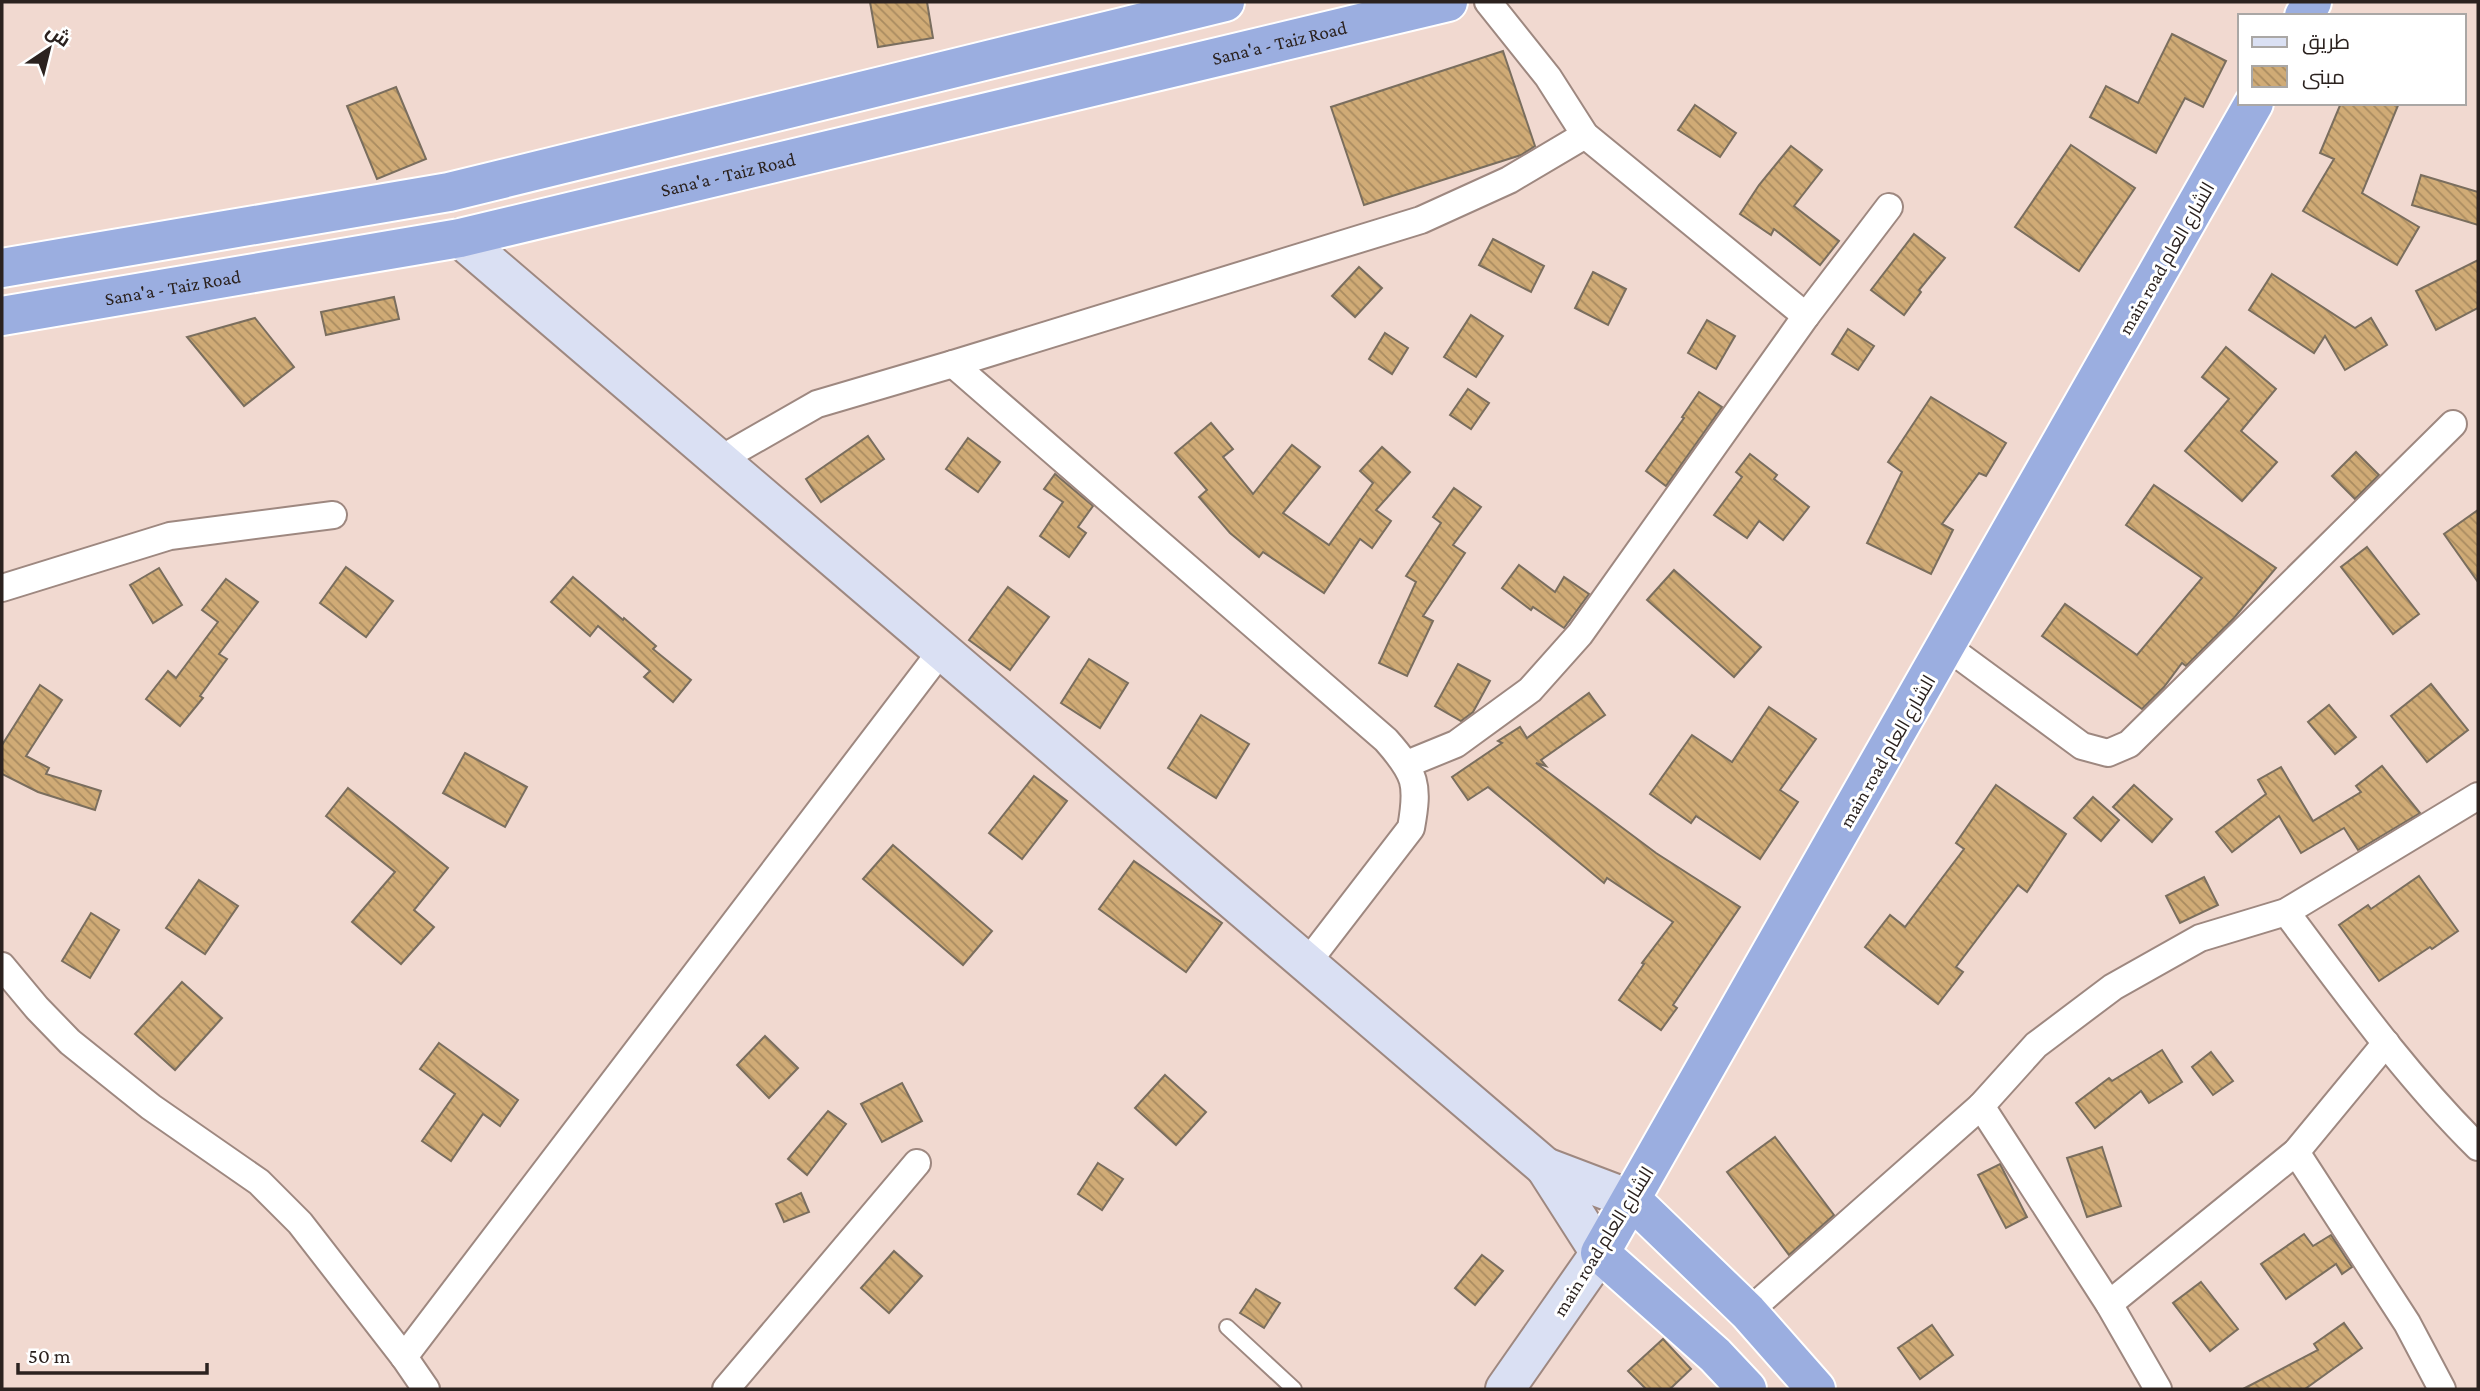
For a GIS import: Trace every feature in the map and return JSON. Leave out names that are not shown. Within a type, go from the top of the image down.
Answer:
[{"type":"highway","points":[[2,268],[449,192],[1225,2]]},
{"type":"highway","name":"Sana'a - Taiz Road","points":[[2,316],[460,238],[1448,2]]},
{"type":"highway","name":"main road الشارع العام","points":[[1600,1253],[2253,105]]},
{"type":"highway","points":[[449,192],[460,238]]},
{"type":"highway","points":[[1632,1199],[1748,1312],[1816,1389]]},
{"type":"highway","points":[[1600,1253],[1715,1355],[1747,1389]]},
{"type":"main road","points":[[460,238],[1545,1167],[1600,1253]]},
{"type":"main road","points":[[1545,1167],[1632,1199]]},
{"type":"main road","name":"main road الشارع العام","points":[[1505,1389],[1600,1253]]},
{"type":"street","points":[[1488,2],[1548,78],[1585,135],[1806,316]]},
{"type":"street","points":[[719,460],[817,404],[1421,220],[1509,180],[1585,135]]},
{"type":"street","points":[[1407,764],[1456,744],[1530,690],[1580,634],[1806,316],[1889,206]]},
{"type":"street","points":[[953,364],[1375,731],[1407,764],[1415,785],[1411,828],[1307,963]]},
{"type":"street","points":[[1946,646],[2082,746],[2108,753],[2129,744],[2453,424]]},
{"type":"street","points":[[2,588],[170,536],[333,515]]},
{"type":"street","points":[[404,1357],[942,650]]},
{"type":"street","points":[[1748,1312],[1980,1106],[2036,1045],[2113,987],[2200,938],[2286,912],[2478,796]]},
{"type":"street","points":[[2286,912],[2438,1107],[2478,1147]]},
{"type":"street","points":[[2,966],[70,1042],[151,1107],[267,1191],[300,1223],[426,1389]]},
{"type":"street","points":[[2109,1304],[2296,1152],[2386,1043]]},
{"type":"street","points":[[1980,1106],[2109,1304],[2158,1389]]},
{"type":"street","points":[[2296,1152],[2407,1323],[2442,1389]]},
{"type":"street","points":[[726,1389],[917,1163]]},
{"type":"lane","points":[[1227,1327],[1294,1389]]},
{"type":"building","points":[[870,2],[927,2],[933,38],[878,47]]},
{"type":"building","points":[[2172,34],[2226,61],[2203,107],[2185,98],[2156,153],[2090,117],[2106,86],[2138,103]]},
{"type":"building","points":[[1503,51],[1535,146],[1521,155],[1364,205],[1331,107]]},
{"type":"building","points":[[396,87],[426,159],[377,179],[347,106]]},
{"type":"building","points":[[1695,105],[1736,133],[1720,157],[1678,130]]},
{"type":"building","points":[[2340,105],[2398,105],[2362,193],[2419,227],[2397,265],[2303,211],[2334,159],[2320,153]]},
{"type":"building","points":[[2071,145],[2135,188],[2079,271],[2015,227]]},
{"type":"building","points":[[1791,146],[1822,170],[1794,206],[1839,241],[1820,265],[1774,229],[1771,235],[1740,214],[1759,185]]},
{"type":"building","points":[[2421,175],[2478,192],[2478,225],[2412,205]]},
{"type":"building","points":[[1914,234],[1945,258],[1919,290],[1921,292],[1904,315],[1871,290]]},
{"type":"building","points":[[1493,239],[1544,266],[1531,292],[1479,265]]},
{"type":"building","points":[[2478,260],[2478,308],[2436,330],[2416,291]]},
{"type":"building","points":[[1359,267],[1382,288],[1355,317],[1332,296]]},
{"type":"building","points":[[1593,272],[1626,289],[1608,325],[1575,308]]},
{"type":"building","points":[[2272,274],[2355,328],[2371,318],[2387,345],[2345,370],[2325,336],[2314,353],[2249,310]]},
{"type":"building","points":[[394,297],[399,319],[326,335],[321,312]]},
{"type":"building","points":[[1471,315],[1503,336],[1476,377],[1444,357]]},
{"type":"building","points":[[255,318],[294,367],[244,406],[187,337]]},
{"type":"building","points":[[1707,320],[1735,336],[1716,369],[1688,353]]},
{"type":"building","points":[[1848,329],[1874,346],[1858,370],[1832,354]]},
{"type":"building","points":[[1385,333],[1408,348],[1392,374],[1369,359]]},
{"type":"building","points":[[2226,347],[2276,389],[2241,431],[2277,462],[2242,501],[2185,451],[2229,399],[2202,377]]},
{"type":"building","points":[[1468,389],[1489,403],[1471,429],[1450,415]]},
{"type":"building","points":[[1699,392],[1722,407],[1666,486],[1646,471]]},
{"type":"building","points":[[1931,397],[2006,443],[1986,476],[1979,473],[1942,524],[1953,530],[1931,574],[1867,543],[1902,472],[1888,462]]},
{"type":"building","points":[[1211,423],[1233,449],[1223,457],[1253,494],[1292,445],[1320,467],[1283,513],[1329,545],[1373,483],[1360,471],[1382,447],[1410,472],[1376,510],[1391,521],[1372,548],[1360,539],[1324,593],[1263,552],[1259,557],[1230,533],[1199,497],[1207,490],[1175,453]]},
{"type":"building","points":[[868,436],[884,459],[821,502],[806,479]]},
{"type":"building","points":[[968,438],[1000,462],[978,492],[946,469]]},
{"type":"building","points":[[2356,452],[2379,475],[2355,499],[2332,476]]},
{"type":"building","points":[[1750,454],[1777,475],[1774,479],[1809,507],[1783,540],[1759,521],[1747,538],[1714,515],[1742,477],[1736,472]]},
{"type":"building","points":[[1055,474],[1093,506],[1078,527],[1086,533],[1069,557],[1040,536],[1063,502],[1044,489]]},
{"type":"building","points":[[2154,485],[2276,568],[2234,618],[2186,666],[2182,663],[2164,687],[2142,709],[2042,636],[2065,604],[2137,655],[2202,578],[2126,525]]},
{"type":"building","points":[[1454,488],[1481,507],[1453,545],[1465,553],[1423,616],[1433,621],[1407,676],[1379,663],[1416,582],[1406,576],[1441,523],[1433,517]]},
{"type":"building","points":[[2478,510],[2478,582],[2444,534]]},
{"type":"building","points":[[2367,547],[2419,614],[2393,634],[2341,567]]},
{"type":"building","points":[[1519,565],[1555,592],[1564,577],[1589,594],[1564,628],[1533,607],[1531,610],[1502,588]]},
{"type":"building","points":[[346,567],[393,601],[366,637],[320,603]]},
{"type":"building","points":[[159,568],[182,605],[153,623],[130,585]]},
{"type":"building","points":[[1674,570],[1761,647],[1734,677],[1647,600]]},
{"type":"building","points":[[573,577],[623,620],[624,618],[656,646],[653,649],[691,680],[673,702],[644,677],[650,671],[598,626],[590,636],[551,602]]},
{"type":"building","points":[[226,579],[258,602],[219,654],[227,659],[200,696],[203,698],[180,726],[146,699],[168,671],[176,678],[218,622],[202,610]]},
{"type":"building","points":[[1008,587],[1049,617],[1010,670],[969,640]]},
{"type":"building","points":[[1089,659],[1128,683],[1100,728],[1061,703]]},
{"type":"building","points":[[1458,664],[1490,681],[1473,712],[1461,721],[1435,706]]},
{"type":"building","points":[[2431,684],[2468,730],[2427,762],[2391,716]]},
{"type":"building","points":[[40,685],[62,700],[26,756],[49,768],[46,774],[101,791],[95,810],[38,792],[2,774],[2,745]]},
{"type":"building","points":[[1589,693],[1605,715],[1541,760],[1546,766],[1536,763],[1656,853],[1740,907],[1673,1005],[1677,1008],[1661,1030],[1619,1000],[1644,964],[1642,963],[1673,922],[1607,878],[1604,883],[1488,787],[1468,800],[1452,777],[1502,743],[1498,741],[1520,727],[1527,738]]},
{"type":"building","points":[[2329,705],[2356,737],[2335,754],[2308,722]]},
{"type":"building","points":[[1769,707],[1816,739],[1780,790],[1798,802],[1760,859],[1696,816],[1691,823],[1650,794],[1692,735],[1732,762]]},
{"type":"building","points":[[1201,715],[1249,744],[1216,798],[1168,768]]},
{"type":"building","points":[[465,753],[527,787],[505,827],[443,793]]},
{"type":"building","points":[[2382,766],[2420,813],[2358,850],[2344,828],[2301,853],[2279,816],[2232,852],[2216,832],[2266,794],[2258,780],[2281,767],[2313,821],[2361,792],[2356,786]]},
{"type":"building","points":[[1034,776],[1067,801],[1022,859],[989,833]]},
{"type":"building","points":[[1996,785],[2066,834],[2027,892],[2018,885],[1956,967],[1963,972],[1938,1004],[1865,947],[1890,915],[1905,927],[1964,849],[1956,843]]},
{"type":"building","points":[[2134,785],[2172,819],[2152,842],[2113,807]]},
{"type":"building","points":[[348,788],[448,868],[414,910],[434,927],[401,964],[352,922],[395,872],[326,816]]},
{"type":"building","points":[[2093,797],[2119,820],[2101,841],[2074,818]]},
{"type":"building","points":[[893,845],[992,931],[963,965],[863,879]]},
{"type":"building","points":[[1134,861],[1222,923],[1186,972],[1099,909]]},
{"type":"building","points":[[2419,876],[2458,931],[2379,981],[2339,925],[2368,905],[2371,909]]},
{"type":"building","points":[[2204,877],[2218,905],[2180,923],[2166,896]]},
{"type":"building","points":[[199,880],[238,906],[205,954],[166,928]]},
{"type":"building","points":[[91,913],[119,930],[90,978],[62,961]]},
{"type":"building","points":[[182,982],[222,1018],[175,1070],[135,1034]]},
{"type":"building","points":[[765,1036],[798,1068],[769,1098],[737,1065]]},
{"type":"building","points":[[439,1043],[518,1100],[500,1126],[483,1114],[451,1161],[422,1141],[455,1094],[420,1069]]},
{"type":"building","points":[[2162,1050],[2182,1082],[2149,1103],[2141,1091],[2095,1128],[2076,1103],[2109,1078],[2112,1081]]},
{"type":"building","points":[[2211,1052],[2233,1081],[2213,1095],[2192,1067]]},
{"type":"building","points":[[1165,1075],[1206,1112],[1176,1145],[1135,1108]]},
{"type":"building","points":[[902,1083],[922,1121],[882,1142],[861,1104]]},
{"type":"building","points":[[828,1111],[846,1124],[807,1175],[788,1159]]},
{"type":"building","points":[[1775,1137],[1834,1215],[1789,1255],[1727,1172]]},
{"type":"building","points":[[2102,1147],[2121,1206],[2087,1217],[2067,1158]]},
{"type":"building","points":[[1098,1163],[1123,1179],[1102,1210],[1078,1194]]},
{"type":"building","points":[[2000,1164],[2027,1217],[2006,1228],[1978,1175]]},
{"type":"building","points":[[801,1193],[809,1212],[784,1222],[776,1204]]},
{"type":"building","points":[[2304,1234],[2313,1246],[2331,1235],[2352,1267],[2342,1274],[2336,1264],[2286,1299],[2261,1264]]},
{"type":"building","points":[[894,1251],[922,1276],[889,1313],[861,1288]]},
{"type":"building","points":[[1482,1255],[1503,1271],[1475,1305],[1455,1288]]},
{"type":"building","points":[[2201,1282],[2238,1329],[2210,1351],[2173,1303]]},
{"type":"building","points":[[1256,1289],[1280,1303],[1264,1328],[1240,1313]]},
{"type":"building","points":[[2344,1323],[2362,1348],[2305,1389],[2243,1389],[2318,1350],[2314,1344]]},
{"type":"building","points":[[1932,1325],[1953,1355],[1920,1379],[1898,1348]]},
{"type":"building","points":[[1663,1339],[1691,1369],[1670,1389],[1646,1389],[1628,1371]]}]
